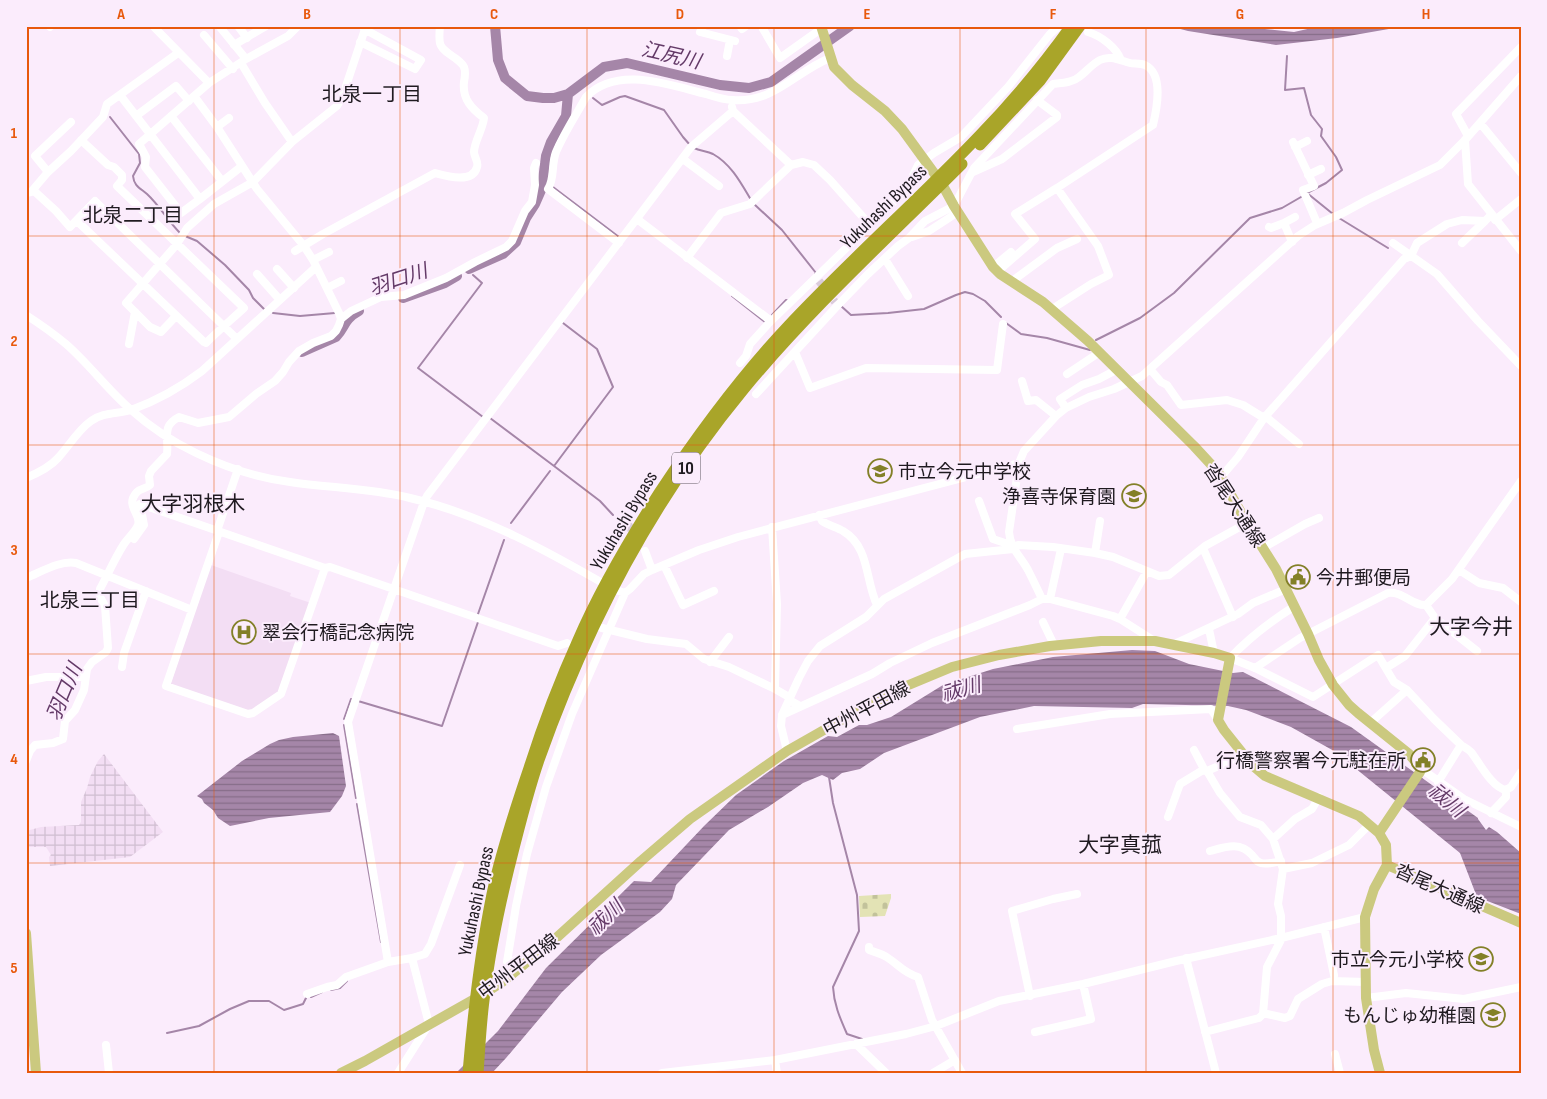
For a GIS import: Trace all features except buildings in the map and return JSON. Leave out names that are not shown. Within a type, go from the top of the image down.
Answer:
[{"type":"highway","name":"Yukuhashi Bypass","points":[[468,1073],[481,996],[502,896],[538,762],[566,690],[614,589],[641,538],[672,488],[742,391],[827,296],[940,180],[1038,70],[1071,26]]},
{"type":"highway","name":"Yukuhashi Bypass","points":[[940,180],[992,134],[1084,29]]},
{"type":"highway","name":"Yukuhashi Bypass","points":[[478,1018],[478,1073]]},
{"type":"main road","name":"沓尾大通線","points":[[822,27],[830,58],[838,72],[885,111],[902,129],[940,180],[953,211],[995,270],[1052,309],[1100,352],[1194,446],[1221,477],[1246,522],[1264,548],[1333,685],[1349,705],[1409,754],[1420,770]]},
{"type":"main road","name":"中州平田線","points":[[341,1073],[481,996],[523,967],[640,860],[690,819],[787,751],[891,693],[952,667],[999,655],[1054,645],[1101,640],[1154,641],[1214,653],[1229,659]]},
{"type":"main road","points":[[1229,659],[1218,715],[1224,730],[1252,764],[1265,776],[1359,816],[1379,832],[1420,770]]},
{"type":"main road","name":"沓尾大通線","points":[[1379,832],[1386,845],[1387,865],[1521,923]]},
{"type":"main road","points":[[1380,1073],[1374,1050],[1366,998],[1365,917],[1374,889],[1387,865]]},
{"type":"main road","points":[[26,934],[36,1073]]},
{"type":"street","points":[[152,26],[209,83]]},
{"type":"street","points":[[219,26],[234,45],[265,103],[292,142]]},
{"type":"street","points":[[238,26],[247,38]]},
{"type":"street","points":[[295,251],[435,173],[450,178],[460,178],[468,177],[476,170],[478,166],[474,152],[484,118],[467,101],[464,88],[465,71],[462,63],[442,50],[440,46],[440,26]]},
{"type":"street","points":[[740,26],[742,29],[746,26]]},
{"type":"street","points":[[740,363],[746,356],[750,344],[770,321],[817,279],[906,190],[918,166],[961,137],[1008,87],[1050,34],[1059,26]]},
{"type":"street","points":[[762,29],[780,58],[822,27]]},
{"type":"street","points":[[234,45],[260,28]]},
{"type":"street","points":[[242,166],[181,213],[145,167],[146,157],[139,144],[209,83],[292,28]]},
{"type":"street","points":[[176,316],[161,332],[150,327],[126,303],[177,244],[187,228],[214,204],[253,182],[292,142],[337,106],[342,98],[360,42],[365,28],[422,60],[414,69],[360,42]]},
{"type":"street","points":[[1084,29],[1106,42],[1119,54],[1121,60]]},
{"type":"street","points":[[698,30],[733,41],[727,56]]},
{"type":"street","points":[[204,35],[232,69]]},
{"type":"street","points":[[214,47],[228,37]]},
{"type":"street","points":[[1521,47],[1456,114],[1466,138],[1468,184],[1521,251]]},
{"type":"street","points":[[178,53],[107,104],[103,117],[30,191],[56,211],[70,227],[95,202],[237,339]]},
{"type":"street","points":[[619,243],[548,190],[552,182],[556,153],[586,97],[596,87],[609,82],[638,80],[669,85],[732,100],[747,100],[772,93],[830,58]]},
{"type":"street","points":[[909,238],[929,231],[953,211],[974,168],[1054,84],[1078,79],[1100,60],[1111,58],[1144,64],[1156,77],[1156,112],[1153,125],[1015,214],[1035,238],[995,270]]},
{"type":"street","points":[[1046,599],[1009,541],[1019,463],[1024,451],[1056,416],[1066,408],[1142,376],[1292,242],[1317,223],[1343,213],[1440,165],[1521,76]]},
{"type":"street","points":[[136,116],[176,86],[191,99],[217,127],[268,204],[304,246],[315,264],[341,319]]},
{"type":"street","points":[[120,95],[200,199]]},
{"type":"street","points":[[732,100],[733,111],[791,165]]},
{"type":"street","points":[[973,172],[1002,160],[1057,117],[1057,115],[1037,100]]},
{"type":"street","points":[[388,962],[348,722],[424,502],[691,147],[733,111]]},
{"type":"street","points":[[171,116],[222,181]]},
{"type":"street","points":[[217,127],[229,118]]},
{"type":"street","points":[[48,172],[35,156],[71,122]]},
{"type":"street","points":[[1480,123],[1521,173]]},
{"type":"street","points":[[77,221],[204,342],[206,343],[244,308],[117,186],[122,180],[122,175],[81,140]]},
{"type":"street","points":[[1307,141],[1294,145],[1314,186],[1303,190],[1317,223]]},
{"type":"street","points":[[683,159],[719,186]]},
{"type":"street","points":[[687,258],[721,214],[750,204],[791,165],[803,162],[814,165],[830,180],[870,225]]},
{"type":"street","points":[[26,761],[35,745],[53,744],[63,739],[65,721],[75,710],[84,690],[87,669],[108,648],[105,606],[99,594],[100,589],[138,522],[133,508],[133,498],[139,490],[148,488],[151,472],[167,454],[166,431],[170,425],[179,417],[198,423],[222,419],[235,413],[256,394],[276,381],[288,362],[299,351],[332,336],[341,319],[351,311],[381,297],[404,295],[446,278],[506,247],[512,241],[523,216],[532,202],[536,163]]},
{"type":"street","points":[[1308,175],[1321,169]]},
{"type":"street","points":[[1052,309],[1109,275],[1098,246],[1057,188]]},
{"type":"street","points":[[1462,243],[1485,221],[1521,199]]},
{"type":"street","points":[[756,394],[837,303],[898,246],[909,238],[925,221],[953,211]]},
{"type":"street","points":[[1269,227],[1284,223],[1295,217]]},
{"type":"street","points":[[637,219],[770,321]]},
{"type":"street","points":[[1221,477],[1238,457],[1264,417],[1404,259],[1411,256],[1417,243],[1447,224],[1462,220],[1485,221]]},
{"type":"street","points":[[925,221],[929,231]]},
{"type":"street","points":[[1284,223],[1292,242]]},
{"type":"street","points":[[1011,282],[1057,248],[1077,240]]},
{"type":"street","points":[[1393,242],[1437,274],[1521,366]]},
{"type":"street","points":[[26,478],[51,464],[85,425],[92,420],[100,416],[130,410],[145,404],[187,382],[294,288],[315,264],[329,252]]},
{"type":"street","points":[[995,270],[1011,252]]},
{"type":"street","points":[[885,259],[908,296]]},
{"type":"street","points":[[277,269],[294,288]]},
{"type":"street","points":[[257,274],[280,300]]},
{"type":"street","points":[[327,288],[341,282]]},
{"type":"street","points":[[129,344],[135,312]]},
{"type":"street","points":[[26,315],[66,345],[130,410],[167,436],[196,453],[256,476],[289,482],[372,490],[410,498],[469,516],[517,537],[614,589],[630,589],[644,574],[652,570],[699,550],[772,527],[1019,463]]},
{"type":"street","points":[[795,352],[810,388],[866,368],[997,370],[1003,324]]},
{"type":"street","points":[[1068,374],[1100,352]]},
{"type":"street","points":[[1150,369],[1162,382],[1168,385],[1182,405],[1227,400],[1264,417],[1276,429],[1299,444]]},
{"type":"street","points":[[1066,408],[1060,399],[1116,370]]},
{"type":"street","points":[[1022,381],[1028,401],[1036,400],[1056,416]]},
{"type":"street","points":[[238,469],[166,686],[251,714],[281,694],[325,568]]},
{"type":"street","points":[[1426,605],[1459,570],[1521,481]]},
{"type":"street","points":[[979,501],[992,539],[989,553]]},
{"type":"street","points":[[128,540],[132,542],[144,525],[140,504],[558,646],[567,643]]},
{"type":"street","points":[[820,515],[822,522],[843,531],[857,544],[866,563],[870,588],[877,605]]},
{"type":"street","points":[[1264,548],[1305,524],[1320,518]]},
{"type":"street","points":[[1095,554],[1100,521]]},
{"type":"street","points":[[787,751],[782,726],[782,715],[789,697],[808,661],[820,646],[866,617],[884,599],[965,554],[989,553],[1018,545],[1061,549],[1112,557],[1159,576],[1169,574],[1203,548],[1246,522]]},
{"type":"street","points":[[772,527],[777,604],[775,689]]},
{"type":"street","points":[[992,539],[1012,547]]},
{"type":"street","points":[[1203,548],[1233,617]]},
{"type":"street","points":[[1046,599],[1061,549]]},
{"type":"street","points":[[645,551],[652,570]]},
{"type":"street","points":[[26,578],[62,563],[76,563],[192,610]]},
{"type":"street","points":[[664,565],[683,605],[714,591]]},
{"type":"street","points":[[1120,619],[1146,570]]},
{"type":"street","points":[[1459,570],[1479,582],[1503,588],[1521,602]]},
{"type":"street","points":[[554,940],[543,944],[510,963],[507,962],[527,854],[546,787],[569,722],[606,629],[614,589]]},
{"type":"street","points":[[1172,645],[1233,617],[1253,603],[1286,589]]},
{"type":"street","points":[[122,667],[124,653],[146,591]]},
{"type":"street","points":[[1255,668],[1308,634],[1388,593],[1399,594],[1418,604],[1426,605],[1435,618],[1478,651]]},
{"type":"street","points":[[782,715],[864,678],[932,643],[1046,599],[1100,612],[1120,619],[1154,641]]},
{"type":"street","points":[[1294,606],[1243,644],[1229,659],[1255,668],[1313,697],[1378,655],[1394,682],[1407,690],[1434,719],[1470,752],[1495,783],[1503,790],[1506,790]]},
{"type":"street","points":[[1386,668],[1405,656],[1435,618]]},
{"type":"street","points":[[1043,622],[1054,645]]},
{"type":"street","points":[[606,629],[647,639],[686,644],[704,659],[729,667],[775,689],[800,706]]},
{"type":"street","points":[[1209,629],[1214,653]]},
{"type":"street","points":[[710,662],[730,637]]},
{"type":"street","points":[[26,681],[46,677],[83,677]]},
{"type":"street","points":[[1370,723],[1407,690]]},
{"type":"street","points":[[1017,729],[1110,714],[1210,709],[1218,715]]},
{"type":"street","points":[[1438,782],[1461,745]]},
{"type":"street","points":[[1194,750],[1220,793],[1240,817],[1261,826],[1273,839],[1282,865],[1278,904],[1281,916],[1281,940],[1267,967],[1263,1013],[1259,1018],[1205,1032]]},
{"type":"street","points":[[1168,817],[1180,784],[1203,770],[1207,771],[1244,755]]},
{"type":"street","points":[[1420,770],[1464,799],[1521,828]]},
{"type":"street","points":[[1506,790],[1521,772]]},
{"type":"street","points":[[1491,813],[1506,797],[1506,790]]},
{"type":"street","points":[[1273,839],[1295,818],[1312,809],[1319,798]]},
{"type":"street","points":[[1513,823],[1521,818]]},
{"type":"street","points":[[1210,851],[1236,846],[1249,852],[1262,864],[1312,863],[1349,845],[1370,824]]},
{"type":"street","points":[[307,994],[337,985],[346,977],[388,962],[425,954],[431,944],[460,866]]},
{"type":"street","points":[[1030,996],[1012,911],[1077,894]]},
{"type":"street","points":[[662,1073],[722,1069],[856,1044],[936,1026],[999,1001],[1083,984],[1365,917]]},
{"type":"street","points":[[1324,927],[1334,975]]},
{"type":"street","points":[[869,947],[869,950],[887,957],[898,967],[912,976],[918,977],[932,1020],[962,1073]]},
{"type":"street","points":[[398,1073],[429,1024],[412,958]]},
{"type":"street","points":[[1186,958],[1216,1073]]},
{"type":"street","points":[[1263,1013],[1285,1018],[1290,1016],[1298,999],[1322,984],[1332,981],[1366,982]]},
{"type":"street","points":[[1036,1032],[1091,1019],[1083,984]]},
{"type":"street","points":[[1366,998],[1406,993],[1464,999],[1521,987]]},
{"type":"street","points":[[856,1044],[886,1073]]},
{"type":"street","points":[[106,1045],[108,1073]]},
{"type":"street","points":[[1335,1054],[1340,1073]]},
{"type":"street","points":[[775,1060],[777,1073]]},
{"type":"street","points":[[933,1073],[955,1060]]},
{"type":"shaded area","name":"翠会行橋記念病院","points":[[211,565],[291,593],[290,596],[311,603],[279,694],[253,712],[170,686]]},
{"type":"shaded area","points":[[104,754],[163,832],[130,857],[50,866],[49,857],[51,855],[46,847],[26,847],[26,831],[41,827],[79,825],[81,822],[81,802],[90,777]]},
{"type":"green space","points":[[891,894],[885,916],[860,917],[859,896]]},
{"type":"water","points":[[1169,26],[1236,26],[1294,32],[1321,26],[1406,26],[1337,38],[1276,45],[1188,31]]},
{"type":"water","name":"祓川","points":[[1132,650],[1155,651],[1189,664],[1233,673],[1243,672],[1351,727],[1478,818],[1486,830],[1489,827],[1497,832],[1521,853],[1521,914],[1477,897],[1460,853],[1334,751],[1291,727],[1246,710],[1228,706],[1143,704],[1132,708],[1034,706],[980,717],[884,753],[860,769],[842,773],[833,780],[822,775],[803,783],[729,830],[676,885],[672,899],[660,912],[601,955],[562,992],[492,1073],[456,1073],[498,1031],[546,968],[634,881],[651,882],[736,795],[784,761],[828,736],[837,737],[859,725],[867,725],[891,717],[943,685],[993,669],[1053,657]]},
{"type":"water","points":[[333,733],[339,736],[346,786],[342,796],[330,812],[269,818],[230,826],[218,818],[213,810],[197,796],[242,761],[270,744],[293,737]]},
{"type":"waterway","name":"江尻川","points":[[495,26],[498,60],[505,78],[527,96],[543,98],[554,98],[568,94],[604,67],[627,63],[720,85],[749,88],[771,82],[850,26]]},
{"type":"waterway","points":[[1287,56],[1285,90],[1304,88],[1311,115],[1322,129],[1321,136],[1336,157],[1342,170],[1326,183],[1307,193],[1333,214]]},
{"type":"waterway","name":"羽口川","points":[[469,269],[503,254],[516,242],[542,188],[546,156],[551,142],[566,116],[568,94]]},
{"type":"waterway","points":[[593,98],[602,105],[625,96],[664,110],[690,145]]},
{"type":"waterway","points":[[110,117],[139,154],[140,163],[133,176],[136,185],[152,199],[180,233]]},
{"type":"waterway","points":[[694,148],[713,154],[725,163],[735,174],[751,200]]},
{"type":"waterway","points":[[553,187],[619,237]]},
{"type":"waterway","points":[[1096,340],[1140,318],[1174,293],[1250,218],[1282,208],[1301,197]]},
{"type":"waterway","points":[[754,204],[782,230],[815,274]]},
{"type":"waterway","points":[[1339,218],[1388,248]]},
{"type":"waterway","points":[[185,236],[197,241],[225,265],[265,310]]},
{"type":"waterway","points":[[473,275],[482,283],[418,368],[483,417]]},
{"type":"waterway","name":"羽口川","points":[[403,298],[445,283],[457,276]]},
{"type":"waterway","points":[[841,306],[851,315],[924,309],[965,292],[985,301],[1001,317]]},
{"type":"waterway","points":[[732,296],[765,322]]},
{"type":"waterway","points":[[772,315],[786,300],[789,301]]},
{"type":"waterway","name":"羽口川","points":[[302,352],[336,337],[347,320],[359,311]]},
{"type":"waterway","points":[[273,313],[300,316],[335,313]]},
{"type":"waterway","points":[[563,323],[597,349],[613,387],[554,466],[600,501],[613,515]]},
{"type":"waterway","points":[[1006,323],[1021,334],[1047,338],[1090,350]]},
{"type":"waterway","points":[[490,418],[554,466]]},
{"type":"waterway","points":[[511,523],[550,471]]},
{"type":"waterway","points":[[478,614],[504,540]]},
{"type":"waterway","points":[[358,701],[442,726],[478,622]]},
{"type":"waterway","points":[[344,719],[351,699]]},
{"type":"waterway","points":[[344,725],[356,798]]},
{"type":"waterway","points":[[829,777],[833,803],[857,895],[859,931],[833,987],[838,1011],[847,1034],[862,1039]]},
{"type":"waterway","points":[[357,804],[381,942]]},
{"type":"waterway","points":[[331,990],[340,988],[347,981]]},
{"type":"waterway","points":[[311,997],[322,992]]},
{"type":"waterway","points":[[167,1033],[199,1026],[249,1001],[269,1001],[284,1010],[303,1004],[306,998]]},
{"type":"tunnel","points":[[819,281],[835,302]]},
{"type":"tunnel","points":[[627,523],[636,537]]},
{"type":"place","name":"市立今元中学校","points":[[880,471]]},
{"type":"place","name":"浄喜寺保育園","points":[[1134,496]]},
{"type":"place","name":"今井郵便局","points":[[1298,577]]},
{"type":"place","name":"翠会行橋記念病院","points":[[244,632]]},
{"type":"place","name":"行橋警察署今元駐在所","points":[[1423,760]]},
{"type":"place","name":"市立今元小学校","points":[[1481,959]]},
{"type":"place","name":"もんじゅ幼稚園","points":[[1493,1015]]},
{"type":"district","name":"北泉一丁目","points":[[372,94]]},
{"type":"district","name":"北泉二丁目","points":[[133,215]]},
{"type":"district","name":"大字羽根木","points":[[193,504]]},
{"type":"district","name":"北泉三丁目","points":[[90,600]]},
{"type":"district","name":"大字今井","points":[[1471,627]]},
{"type":"district","name":"大字真菰","points":[[1120,845]]}]
